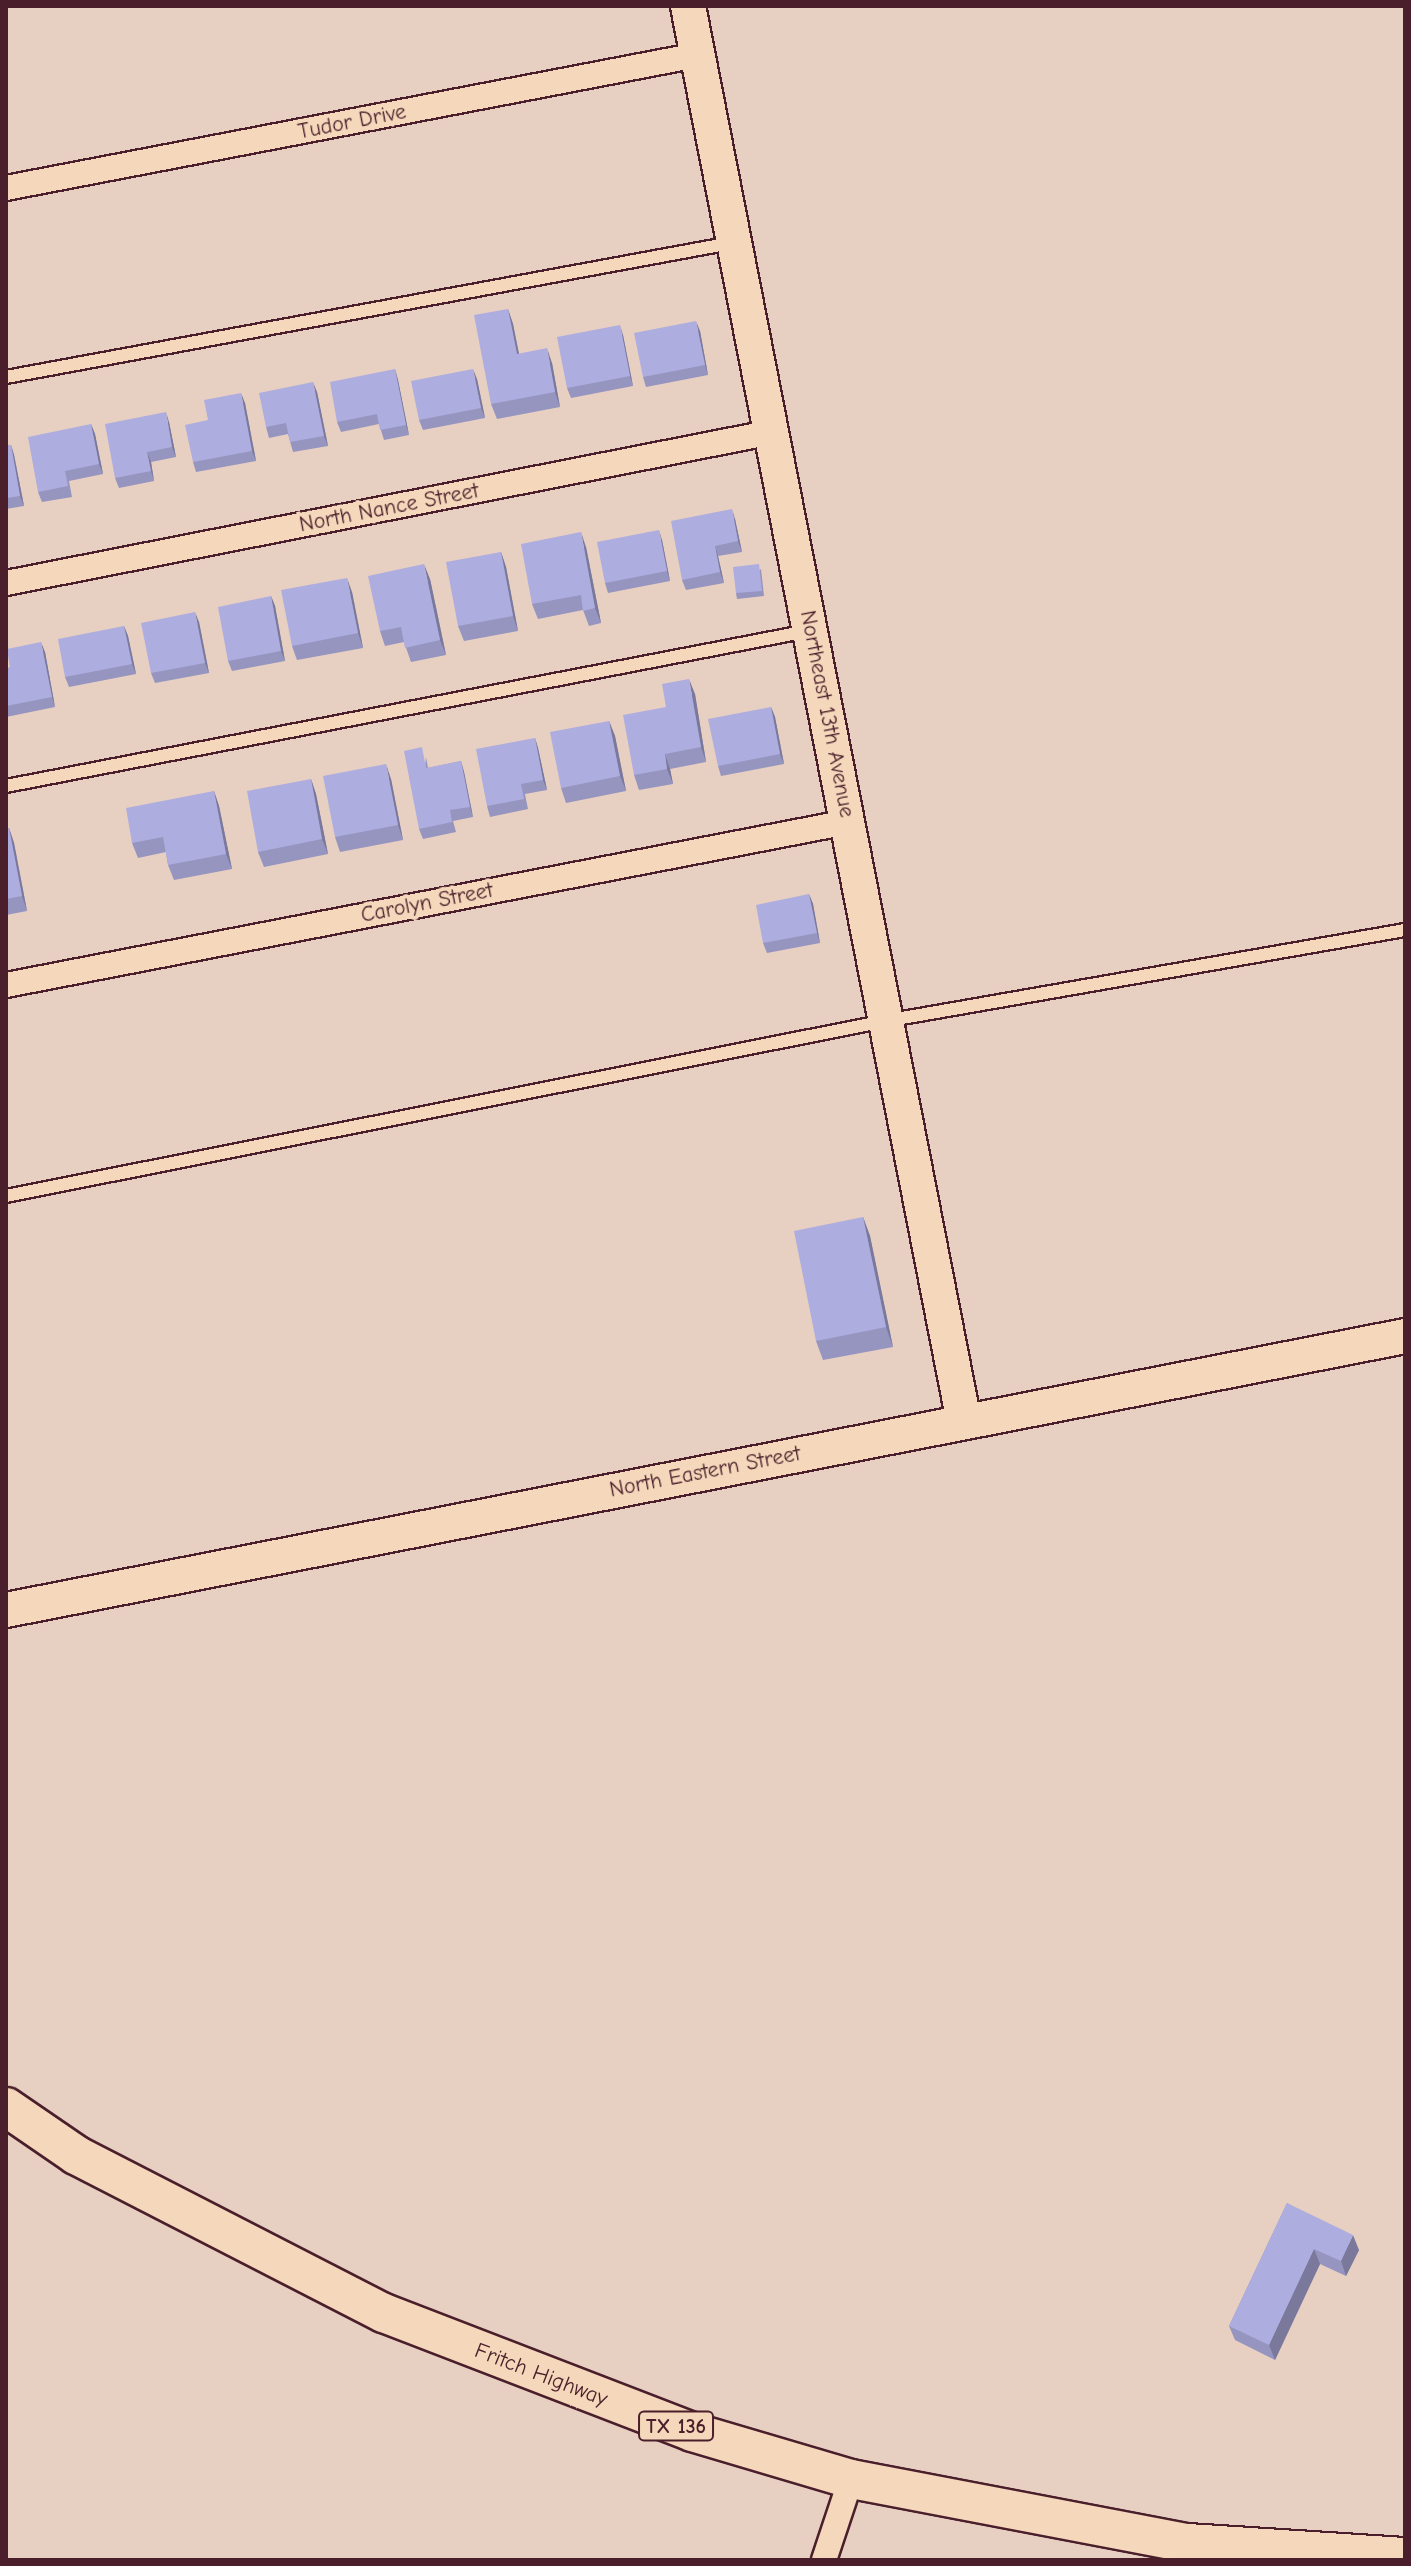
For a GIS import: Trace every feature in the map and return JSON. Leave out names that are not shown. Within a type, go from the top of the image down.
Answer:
[{"type":"main road","name":"Fritch Highway","points":[[6,2107],[76,2155],[384,2313],[647,2416],[851,2479],[1187,2552],[1405,2557]]},
{"type":"street","name":"Northeast 13th Avenue","points":[[688,6],[964,1422]]},
{"type":"street","name":"Tudor Drive","points":[[6,188],[697,55]]},
{"type":"street","name":"North Nance Street","points":[[6,583],[773,432]]},
{"type":"street","name":"Carolyn Street","points":[[6,985],[848,822]]},
{"type":"street","name":"North Eastern Street","points":[[6,1610],[1405,1336]]},
{"type":"street","points":[[824,2560],[851,2479]]},
{"type":"lane","points":[[6,377],[735,243]]},
{"type":"lane","points":[[6,786],[811,630]]},
{"type":"lane","points":[[6,1196],[885,1021],[1405,930]]},
{"type":"building","points":[[508,309],[517,354],[547,348],[555,392],[491,404],[474,315]]},
{"type":"building","points":[[696,321],[705,365],[643,377],[634,333]]},
{"type":"building","points":[[620,325],[630,376],[567,388],[557,337]]},
{"type":"building","points":[[395,369],[406,425],[380,430],[377,414],[337,422],[330,382]]},
{"type":"building","points":[[473,369],[481,408],[419,420],[411,381]]},
{"type":"building","points":[[313,382],[324,436],[290,442],[286,423],[266,427],[259,393]]},
{"type":"building","points":[[241,393],[252,451],[193,462],[185,425],[208,420],[204,400]]},
{"type":"building","points":[[166,412],[172,447],[147,452],[151,471],[115,478],[105,424]]},
{"type":"building","points":[[91,424],[99,464],[65,471],[68,486],[38,492],[28,437]]},
{"type":"building","points":[[11,445],[20,496],[6,498],[6,446]]},
{"type":"building","points":[[732,509],[738,541],[715,546],[720,572],[682,580],[671,521]]},
{"type":"building","points":[[659,530],[667,571],[605,583],[597,542]]},
{"type":"building","points":[[581,532],[595,608],[583,611],[581,595],[532,604],[521,544]]},
{"type":"building","points":[[501,552],[513,616],[458,626],[446,562]]},
{"type":"building","points":[[424,564],[440,640],[405,648],[401,627],[380,631],[368,576]]},
{"type":"building","points":[[759,564],[762,591],[736,593],[733,567]]},
{"type":"building","points":[[347,578],[358,633],[292,646],[281,590]]},
{"type":"building","points":[[271,596],[281,651],[228,661],[218,607]]},
{"type":"building","points":[[195,612],[205,663],[151,673],[141,623]]},
{"type":"building","points":[[124,626],[132,664],[65,677],[58,639]]},
{"type":"building","points":[[41,642],[52,697],[6,706],[6,669],[10,668],[7,649]]},
{"type":"building","points":[[689,679],[701,747],[665,754],[667,769],[634,775],[623,715],[666,707],[662,684]]},
{"type":"building","points":[[771,707],[780,754],[718,766],[708,719]]},
{"type":"building","points":[[609,721],[620,776],[561,788],[550,732]]},
{"type":"building","points":[[535,738],[543,780],[521,784],[524,799],[487,806],[476,749]]},
{"type":"building","points":[[422,747],[426,768],[461,761],[470,807],[450,810],[452,822],[419,829],[404,751]]},
{"type":"building","points":[[386,764],[398,825],[335,837],[323,776]]},
{"type":"building","points":[[311,779],[322,839],[258,852],[247,791]]},
{"type":"building","points":[[214,791],[226,854],[168,865],[163,837],[132,843],[126,808]]},
{"type":"building","points":[[9,828],[22,896],[6,899],[6,829]]},
{"type":"building","points":[[809,894],[817,933],[763,943],[756,905]]},
{"type":"building","points":[[863,1217],[886,1327],[816,1341],[794,1231]]},
{"type":"building","points":[[1287,2203],[1353,2235],[1341,2261],[1314,2249],[1269,2345],[1229,2326]]}]
